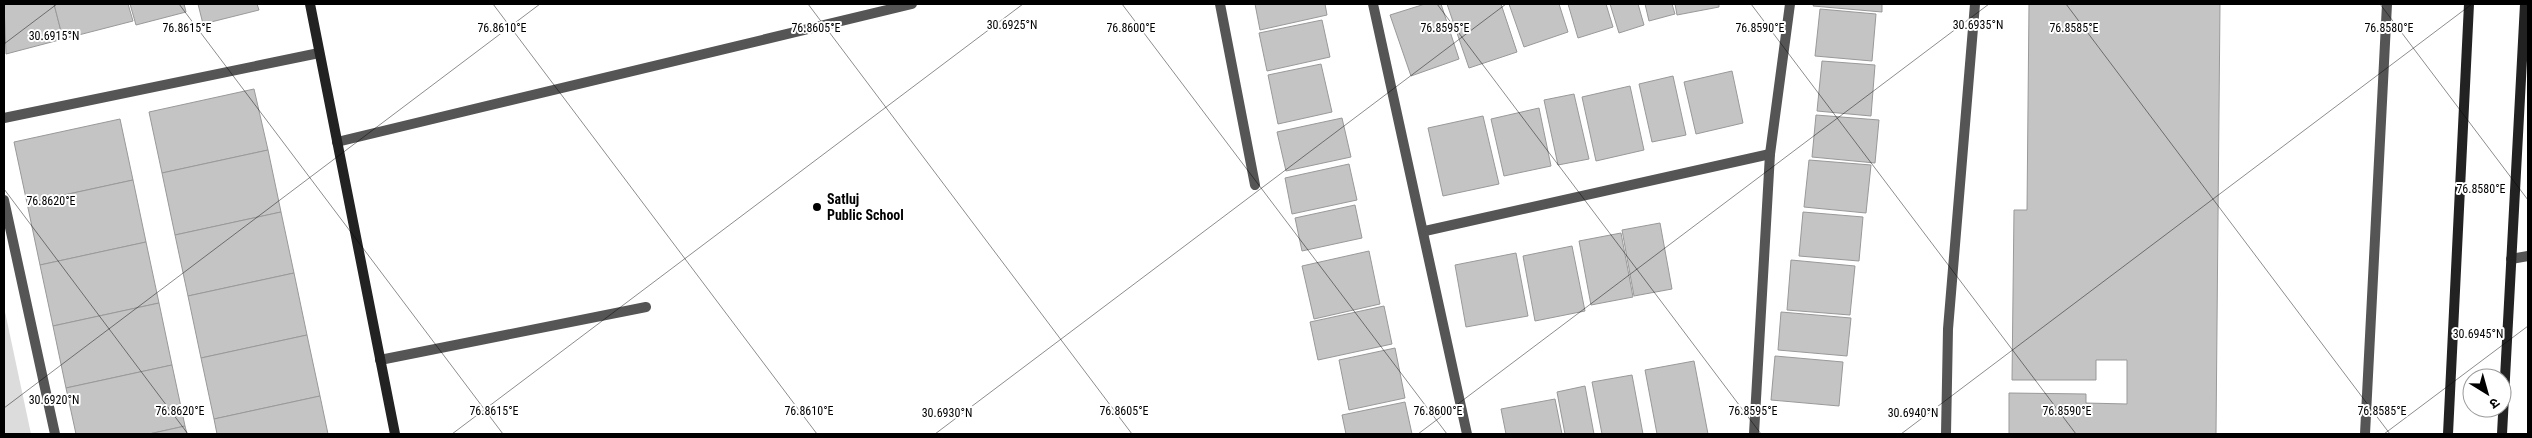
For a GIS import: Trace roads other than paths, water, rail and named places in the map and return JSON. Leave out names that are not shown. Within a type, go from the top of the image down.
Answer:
[{"type":"street","points":[[310,4],[395,434]]},
{"type":"street","points":[[337,142],[912,4]]},
{"type":"street","points":[[1220,4],[1255,184]]},
{"type":"street","points":[[1373,4],[1467,434]]},
{"type":"street","points":[[1754,434],[1770,154],[1790,4]]},
{"type":"street","points":[[1946,434],[1948,329],[1975,4]]},
{"type":"street","points":[[2365,434],[2387,4]]},
{"type":"street","points":[[2448,434],[2469,4]]},
{"type":"street","points":[[2502,434],[2511,259],[2525,61],[2525,4]]},
{"type":"street","points":[[4,118],[319,53]]},
{"type":"street","points":[[1424,231],[1770,154]]},
{"type":"street","points":[[4,200],[55,434]]},
{"type":"street","points":[[2511,259],[2528,256]]},
{"type":"street","points":[[380,360],[646,307]]},
{"type":"place","name":"Satluj Public School","points":[[817,207]]}]
